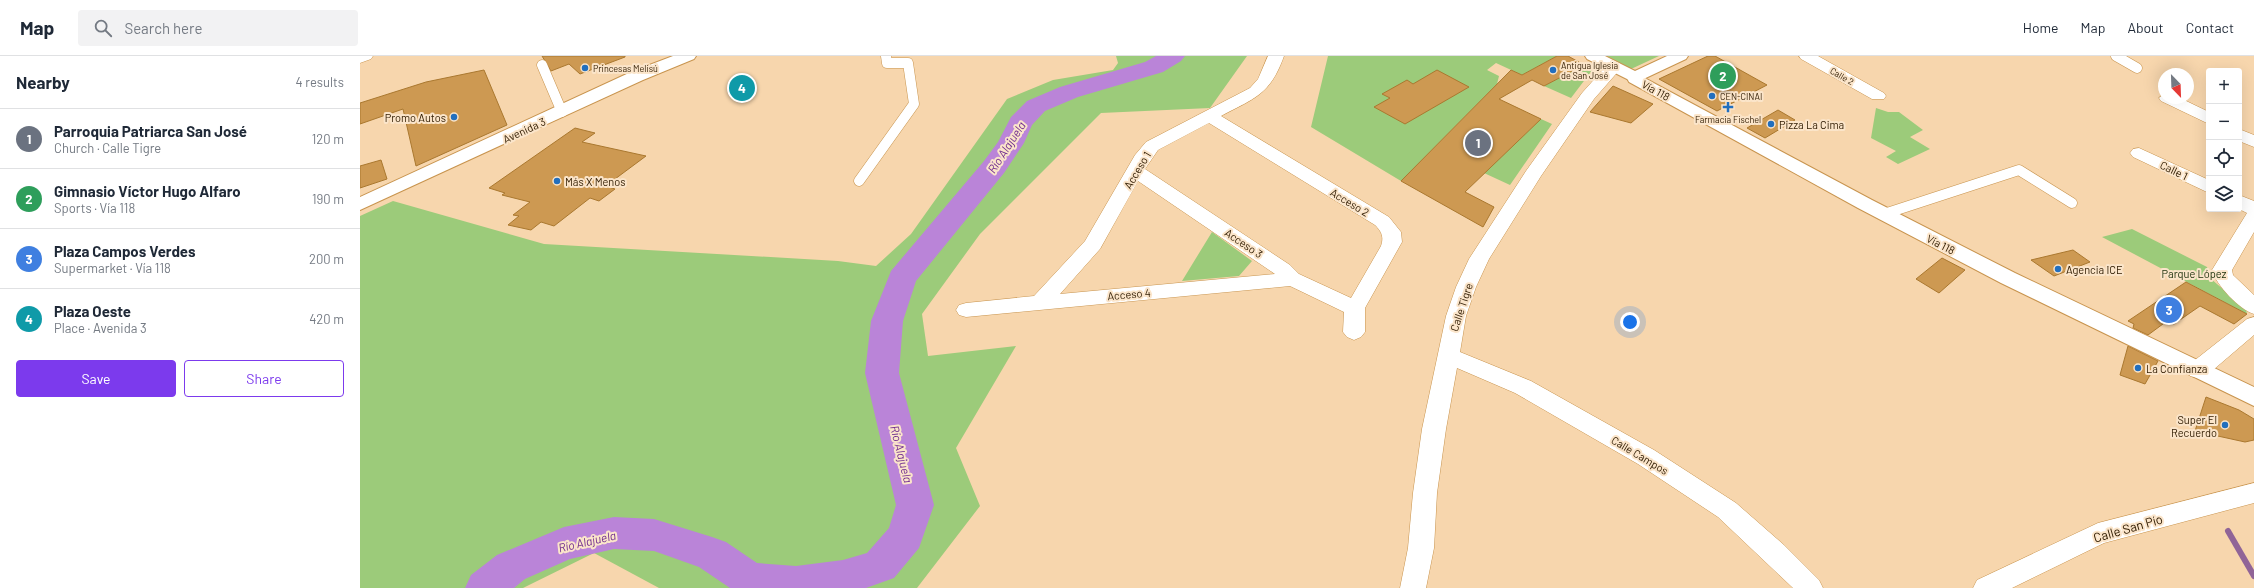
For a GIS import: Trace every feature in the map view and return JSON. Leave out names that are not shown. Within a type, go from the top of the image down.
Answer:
[{"type":"main road","name":"Avenida 3","points":[[360,204],[643,74],[688,56]]},
{"type":"main road","points":[[1593,56],[1635,78],[1680,56]]},
{"type":"main road","name":"Vía 118","points":[[1635,78],[1884,214],[2008,278],[2254,397]]},
{"type":"street","points":[[360,58],[365,56]]},
{"type":"street","name":"Acceso 1","points":[[1041,302],[1093,245],[1144,155],[1152,146],[1210,117],[1256,91],[1264,84],[1276,56]]},
{"type":"street","name":"Calle 2","points":[[1807,56],[1878,96]]},
{"type":"street","name":"Calle Tigre","points":[[1413,588],[1421,548],[1425,493],[1434,429],[1456,316],[1479,259],[1588,96],[1614,67]]},
{"type":"street","points":[[2179,104],[2206,118]]},
{"type":"street","name":"Acceso 2","points":[[1210,117],[1382,221],[1391,229],[1394,238],[1391,246],[1355,308],[1354,332]]},
{"type":"street","points":[[2242,136],[2254,142]]},
{"type":"street","name":"Calle 1","points":[[2139,154],[2206,186]]},
{"type":"street","name":"Acceso 3","points":[[1136,171],[1284,270],[1292,279],[1355,308]]},
{"type":"street","points":[[2242,203],[2254,209]]},
{"type":"street","points":[[2254,216],[2222,270],[2224,278],[2254,307]]},
{"type":"street","name":"Acceso 4","points":[[966,310],[1292,279]]},
{"type":"street","points":[[2198,370],[2254,324]]},
{"type":"street","name":"Calle Campos","points":[[1448,356],[1522,387],[1646,457],[1727,510],[1775,553],[1810,588]]},
{"type":"street","name":"Calle San Pío","points":[[1986,588],[2098,534],[2254,493]]},
{"type":"lane","points":[[859,181],[914,104],[908,63],[887,63],[886,56]]},
{"type":"lane","points":[[2116,56],[2137,68]]},
{"type":"lane","points":[[542,65],[562,112]]},
{"type":"lane","points":[[1884,214],[2019,170],[2072,203]]},
{"type":"green space","points":[[1116,56],[1247,56],[1210,108],[1101,113],[980,234],[922,314],[928,356],[1016,346],[956,448],[980,506],[917,588],[659,588],[594,553],[523,588],[360,588],[360,216],[393,201],[544,244],[838,261],[876,266],[911,234],[1007,99],[1053,80],[1113,70],[1118,63]]},
{"type":"green space","points":[[1328,56],[1557,56],[1522,75],[1496,63],[1487,70],[1499,76],[1497,84],[1401,181],[1311,127]]},
{"type":"green space","points":[[1607,56],[1659,56],[1631,69]]},
{"type":"green space","points":[[1584,65],[1593,69],[1571,98],[1544,86]]},
{"type":"green space","points":[[1876,108],[1888,112],[1899,112],[1923,130],[1910,137],[1930,149],[1898,164],[1886,157],[1896,151],[1871,138]]},
{"type":"green space","points":[[1541,119],[1552,124],[1510,185],[1484,173]]},
{"type":"green space","name":"Parque López","points":[[2132,229],[2207,267],[2210,278],[2246,309],[2247,314],[2102,237]]},
{"type":"green space","points":[[1212,232],[1252,261],[1239,276],[1182,281]]},
{"type":"building","name":"Princesas Melisú","points":[[542,56],[625,57],[580,74],[569,64],[551,71]]},
{"type":"building","points":[[1557,56],[1568,56],[1584,65],[1544,86],[1532,80],[1499,99],[1541,119],[1465,192],[1494,207],[1483,227],[1401,181],[1511,70],[1522,75]]},
{"type":"building","points":[[1708,56],[1715,56],[1767,85],[1717,111],[1659,79]]},
{"type":"building","name":"Promo Autos","points":[[484,70],[507,125],[416,166],[403,109],[360,124],[360,103],[426,82]]},
{"type":"building","points":[[1437,70],[1469,87],[1405,124],[1374,107],[1390,98],[1382,94],[1407,80],[1413,84]]},
{"type":"building","points":[[1613,86],[1653,104],[1631,123],[1590,112]]},
{"type":"building","name":"Pizza La Cima","points":[[1778,110],[1795,120],[1765,138],[1747,128]]},
{"type":"building","name":"Más X Menos","points":[[575,128],[595,133],[582,142],[646,156],[611,182],[614,183],[609,187],[615,189],[599,201],[590,198],[554,226],[541,222],[531,230],[508,225],[519,216],[513,215],[530,202],[502,195],[505,193],[489,188]]},
{"type":"building","points":[[381,160],[387,179],[360,188],[360,166]]},
{"type":"building","name":"Agencia ICE","points":[[2073,250],[2090,262],[2054,276],[2031,260]]},
{"type":"building","points":[[1942,258],[1965,270],[1939,293],[1916,279]]},
{"type":"building","points":[[2186,282],[2247,314],[2234,324],[2200,306],[2174,324],[2167,321],[2148,335],[2133,328],[2134,324],[2128,321]]},
{"type":"building","name":"La Confianza","points":[[2128,346],[2158,361],[2145,384],[2120,375]]},
{"type":"building","name":"Super El Recuerdo","points":[[2206,397],[2239,410],[2254,419],[2254,440],[2245,442],[2195,431]]},
{"type":"waterway","name":"Río Alajuela","points":[[485,588],[511,567],[564,544],[614,533],[654,535],[712,554],[750,580],[796,584],[843,578],[880,566],[905,536],[915,505],[882,373],[887,321],[902,278],[994,167],[1011,143],[1020,122],[1036,106],[1069,92],[1154,67],[1173,56]]},
{"type":"waterway","points":[[2228,531],[2254,576]]},
{"type":"place","name":"Princesas Melisú","points":[[585,68]]},
{"type":"place","name":"Antigua Iglesia de San José","points":[[1553,70]]},
{"type":"place","name":"Gimnasio Víctor Hugo Alfaro","points":[[1723,76]]},
{"type":"place","name":"Plaza Oeste","points":[[742,88]]},
{"type":"place","name":"CEN-CINAI","points":[[1712,96]]},
{"type":"place","name":"Farmacia Fischel","points":[[1728,107]]},
{"type":"place","name":"Promo Autos","points":[[454,117]]},
{"type":"place","name":"Pizza La Cima","points":[[1771,124]]},
{"type":"place","name":"Parroquia Patriarca San José","points":[[1478,143]]},
{"type":"place","name":"Más X Menos","points":[[557,181]]},
{"type":"place","name":"Agencia ICE","points":[[2058,269]]},
{"type":"place","name":"Plaza Campos Verdes","points":[[2169,310]]},
{"type":"place","name":"La Confianza","points":[[2138,368]]},
{"type":"place","name":"Super El Recuerdo","points":[[2225,425]]}]
